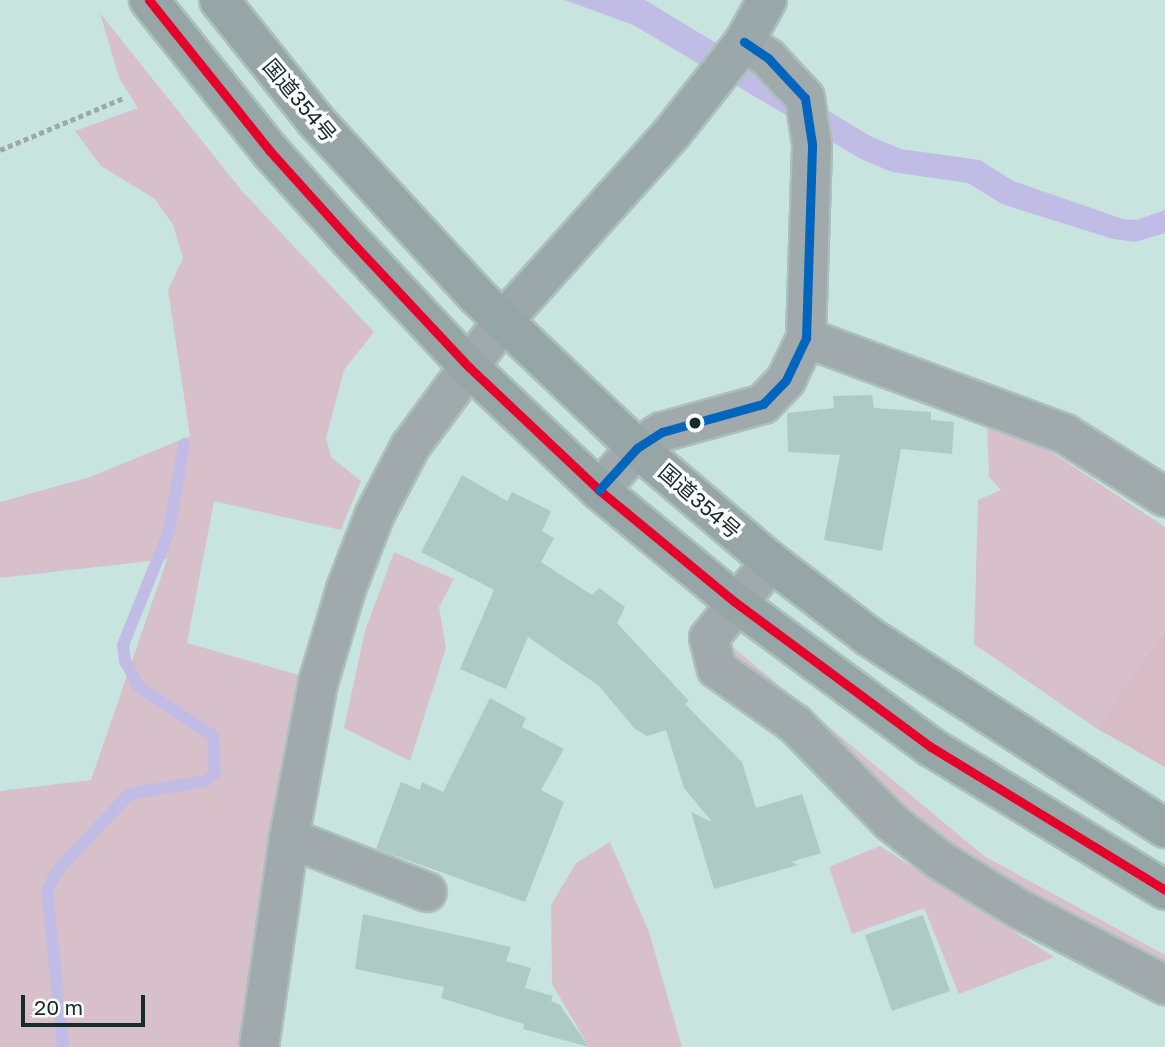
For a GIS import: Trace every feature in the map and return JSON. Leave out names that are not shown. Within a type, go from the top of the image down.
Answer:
[{"type":"highway","points":[[149,0],[269,150],[469,367],[599,490],[736,602],[931,747],[1165,890]]},
{"type":"highway","name":"国道354号","points":[[219,0],[315,120],[502,322],[637,448],[771,562],[966,703],[1165,828]]},
{"type":"street","points":[[259,1047],[289,838],[318,683],[351,577],[375,514],[410,447],[502,322],[672,133],[744,41],[767,0]]},
{"type":"street","points":[[599,490],[637,448],[690,421],[763,404],[786,380],[806,338],[811,144],[805,98],[768,58],[744,41]]},
{"type":"street","points":[[806,338],[1065,434],[1165,497]]},
{"type":"street","points":[[771,562],[709,638],[717,669],[795,724],[891,822],[941,861],[1019,909],[1165,985]]},
{"type":"street","points":[[289,838],[427,892]]},
{"type":"path","points":[[0,150],[124,98]]},
{"type":"shaded area","points":[[565,0],[645,0],[870,136],[901,149],[980,160],[1013,181],[1123,219],[1136,220],[1165,210],[1165,233],[1135,242],[1113,239],[1002,204],[968,183],[892,172],[861,159],[633,25]]},
{"type":"shaded area","points":[[100,13],[242,191],[374,332],[344,370],[326,438],[331,457],[361,481],[341,530],[214,501],[187,643],[299,675],[239,1047],[0,1047],[0,791],[91,780],[167,559],[0,578],[0,502],[90,477],[190,436],[168,290],[183,258],[173,225],[155,199],[101,166],[75,131],[138,108],[119,78]]},
{"type":"shaded area","points":[[987,422],[1047,449],[1165,527],[1165,629],[1096,728],[974,644],[978,500],[1001,490],[989,477]]},
{"type":"shaded area","points":[[394,552],[454,579],[439,607],[446,648],[410,761],[344,728],[365,631]]},
{"type":"shaded area","points":[[1165,629],[1165,767],[1096,728]]},
{"type":"shaded area","points":[[728,643],[984,856],[1165,955],[1165,968],[941,840],[730,658]]},
{"type":"shaded area","points":[[610,842],[649,932],[682,1047],[589,1047],[552,984],[551,905],[576,863]]},
{"type":"shaded area","points":[[880,846],[1054,957],[959,994],[924,908],[852,934],[829,867]]},
{"type":"building","points":[[872,395],[874,408],[931,412],[931,420],[954,422],[952,454],[901,449],[882,551],[824,540],[840,455],[788,452],[787,413],[834,408],[833,396]]},
{"type":"building","points":[[462,475],[507,501],[512,492],[551,511],[542,531],[554,538],[541,562],[592,595],[599,588],[625,607],[617,623],[689,701],[685,704],[742,762],[756,808],[802,794],[821,853],[791,862],[798,865],[714,889],[691,812],[712,822],[684,788],[666,730],[647,736],[635,729],[599,686],[528,637],[506,689],[460,669],[494,590],[421,552]]},
{"type":"building","points":[[490,698],[526,718],[522,727],[564,749],[541,790],[564,802],[525,902],[376,849],[401,782],[420,790],[422,782],[443,792]]},
{"type":"building","points":[[363,914],[511,947],[506,961],[531,968],[525,988],[553,996],[551,1001],[560,1005],[589,1047],[523,1029],[524,1024],[441,998],[444,987],[355,969]]},
{"type":"building","points":[[923,915],[950,991],[892,1011],[865,935]]},
{"type":"waterway","points":[[63,1047],[47,890],[58,870],[129,794],[205,781],[215,773],[213,736],[139,687],[125,661],[123,645],[169,531],[184,444]]},
{"type":"transit line","points":[[149,0],[269,150],[350,240],[469,367],[599,490],[735,602],[931,747],[1165,890]]},
{"type":"transit line","points":[[599,490],[637,448],[662,432],[763,404],[786,380],[806,338],[812,144],[805,98],[768,58],[744,42]]}]
